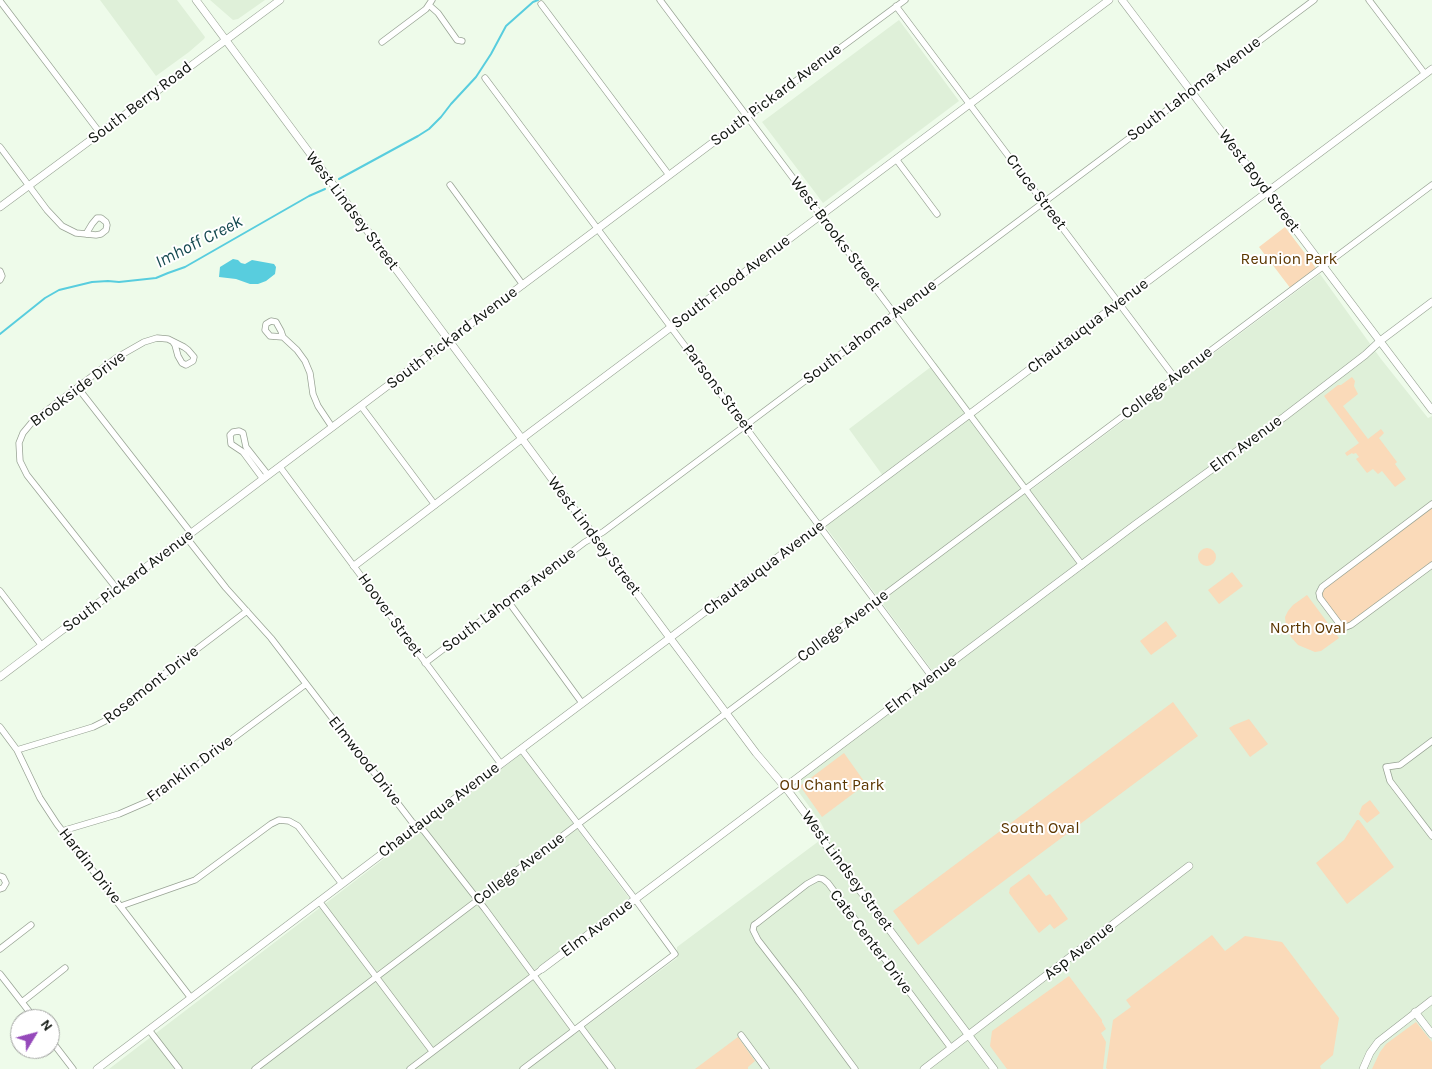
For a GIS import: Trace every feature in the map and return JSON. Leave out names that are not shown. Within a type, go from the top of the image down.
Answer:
[{"type":"street","name":"West Lindsey Street","points":[[196,0],[522,440],[756,753],[785,786],[826,845],[994,1069]]},
{"type":"street","name":"South Berry Road","points":[[0,207],[280,0]]},
{"type":"street","name":"West Brooks Street","points":[[660,0],[1082,565]]},
{"type":"street","name":"South Pickard Avenue","points":[[0,677],[905,0]]},
{"type":"street","name":"South Flood Avenue","points":[[354,566],[1108,0]]},
{"type":"street","name":"West Boyd Street","points":[[1122,0],[1432,410]]},
{"type":"street","name":"South Lahoma Avenue","points":[[426,663],[585,542],[603,532],[1314,0]]},
{"type":"street","points":[[1369,0],[1425,74]]},
{"type":"street","points":[[0,1],[100,134]]},
{"type":"street","points":[[382,42],[422,12],[431,2],[457,40],[462,42]]},
{"type":"street","points":[[541,4],[669,175]]},
{"type":"street","name":"Cruce Street","points":[[896,6],[1175,378]]},
{"type":"street","name":"Chautauqua Avenue","points":[[97,1069],[520,749],[1432,69]]},
{"type":"street","name":"Parsons Street","points":[[485,78],[932,676]]},
{"type":"street","points":[[0,147],[47,210],[62,226],[76,233],[86,234]]},
{"type":"street","points":[[896,159],[937,214]]},
{"type":"street","points":[[450,185],[523,285]]},
{"type":"street","name":"College Avenue","points":[[255,1069],[578,824],[1432,185]]},
{"type":"street","points":[[0,271],[2,276],[0,280]]},
{"type":"street","name":"Elm Avenue","points":[[410,1069],[932,676],[1284,417],[1432,302]]},
{"type":"street","points":[[283,337],[297,350],[308,367],[315,399],[332,427]]},
{"type":"street","name":"Brookside Drive","points":[[117,589],[27,475],[20,461],[19,443],[27,428],[116,358],[134,347],[157,338],[173,342]]},
{"type":"street","name":"Elmwood Drive","points":[[78,388],[189,535],[214,574],[271,638],[412,822],[424,831],[542,987],[612,1069]]},
{"type":"street","points":[[360,406],[435,505]]},
{"type":"street","points":[[239,431],[243,433],[246,447],[265,477],[243,452],[231,444],[230,435],[233,432],[239,431]]},
{"type":"street","name":"Hoover Street","points":[[280,467],[501,764]]},
{"type":"street","points":[[1432,504],[1322,587],[1319,593],[1320,598],[1341,626],[1346,627],[1432,565]]},
{"type":"street","points":[[0,592],[42,646]]},
{"type":"street","points":[[508,602],[582,703]]},
{"type":"street","name":"Rosemont Drive","points":[[17,750],[93,727],[113,717],[155,681],[247,611]]},
{"type":"street","name":"Franklin Drive","points":[[62,831],[119,814],[149,801],[306,684]]},
{"type":"street","name":"Hardin Drive","points":[[0,726],[17,750],[40,798],[62,831],[191,998]]},
{"type":"street","points":[[1432,741],[1400,765],[1386,767],[1390,781],[1432,836]]},
{"type":"street","points":[[520,749],[675,954],[523,1069]]},
{"type":"street","points":[[121,906],[195,880],[280,820],[289,821],[298,826],[342,884]]},
{"type":"street","name":"Asp Avenue","points":[[924,1069],[1189,866]]},
{"type":"street","points":[[0,876],[3,877],[6,883],[0,889]]},
{"type":"street","name":"Cate Center Drive","points":[[855,1069],[758,940],[753,930],[754,925],[816,878],[821,878],[828,884],[951,1048]]},
{"type":"street","points":[[319,901],[432,1051]]},
{"type":"street","points":[[0,949],[32,925]]},
{"type":"street","points":[[22,1002],[65,968]]},
{"type":"street","points":[[0,974],[27,1009]]},
{"type":"street","points":[[1363,1069],[1370,1053],[1378,1042],[1432,1000]]},
{"type":"street","points":[[1416,1012],[1432,1034]]},
{"type":"street","points":[[149,1030],[179,1069]]},
{"type":"street","points":[[741,1035],[766,1069]]},
{"type":"street","points":[[60,1052],[73,1069]]},
{"type":"shaded area","points":[[100,0],[177,0],[205,37],[189,52],[156,76]]},
{"type":"shaded area","points":[[210,0],[265,0],[238,19],[233,20]]},
{"type":"shaded area","points":[[899,20],[959,101],[823,203],[762,122]]},
{"type":"shaded area","points":[[1320,274],[1381,359],[1428,418],[1432,416],[1432,1069],[109,1069],[521,754],[629,898],[529,974],[574,1035],[677,958],[677,947],[827,835],[821,823],[793,784],[937,677],[825,526],[886,480],[849,429],[936,363],[1031,490]]},
{"type":"green space","name":"Reunion Park","points":[[1285,227],[1316,268],[1291,289],[1259,247]]},
{"type":"green space","points":[[1352,377],[1358,394],[1343,406],[1368,439],[1381,429],[1384,433],[1379,438],[1397,462],[1395,464],[1406,479],[1395,487],[1382,471],[1378,474],[1373,469],[1367,473],[1356,459],[1359,457],[1356,453],[1347,456],[1345,453],[1359,443],[1324,396]]},
{"type":"green space","name":"North Oval","points":[[1432,504],[1432,565],[1351,625],[1341,626],[1320,598],[1320,591]]},
{"type":"green space","points":[[1207,548],[1213,551],[1216,557],[1213,563],[1207,566],[1201,563],[1198,557],[1201,551]]},
{"type":"green space","points":[[1232,572],[1243,586],[1219,604],[1208,590]]},
{"type":"green space","name":"North Oval","points":[[1307,595],[1339,638],[1321,651],[1315,652],[1298,645],[1286,627],[1285,617],[1288,611]]},
{"type":"green space","points":[[1166,621],[1177,636],[1151,655],[1140,641]]},
{"type":"green space","name":"South Oval","points":[[1173,702],[1198,736],[918,945],[893,911]]},
{"type":"green space","points":[[1249,719],[1268,744],[1250,757],[1229,728]]},
{"type":"green space","name":"OU Chant Park","points":[[844,753],[866,784],[822,817],[800,786]]},
{"type":"green space","points":[[1370,800],[1380,813],[1367,823],[1359,814],[1362,806]]},
{"type":"green space","points":[[1357,820],[1359,820],[1394,867],[1347,904],[1316,863],[1344,840]]},
{"type":"green space","points":[[1029,874],[1046,896],[1050,894],[1068,919],[1054,929],[1050,924],[1039,933],[1009,893],[1010,888]]},
{"type":"green space","points":[[1212,935],[1225,951],[1245,936],[1282,942],[1339,1018],[1333,1055],[1320,1066],[1321,1069],[1106,1068],[1113,1020],[1131,1007],[1126,1000]]},
{"type":"green space","points":[[1069,976],[1102,1020],[1106,1029],[1101,1033],[1106,1042],[1103,1069],[1007,1069],[990,1046],[992,1031]]},
{"type":"green space","points":[[1416,1022],[1432,1042],[1432,1069],[1372,1069],[1386,1044]]},
{"type":"green space","points":[[738,1037],[755,1061],[748,1069],[695,1069]]},
{"type":"water","points":[[233,259],[245,264],[252,260],[274,264],[276,267],[275,274],[258,284],[219,277],[220,267]]},
{"type":"waterway","name":"Imhoff Creek","points":[[339,179],[429,129],[476,77],[506,26],[533,2],[538,0]]},
{"type":"waterway","name":"Imhoff Creek","points":[[0,334],[45,298],[59,290],[92,282],[119,282],[156,278],[185,267],[309,196],[325,189]]}]
